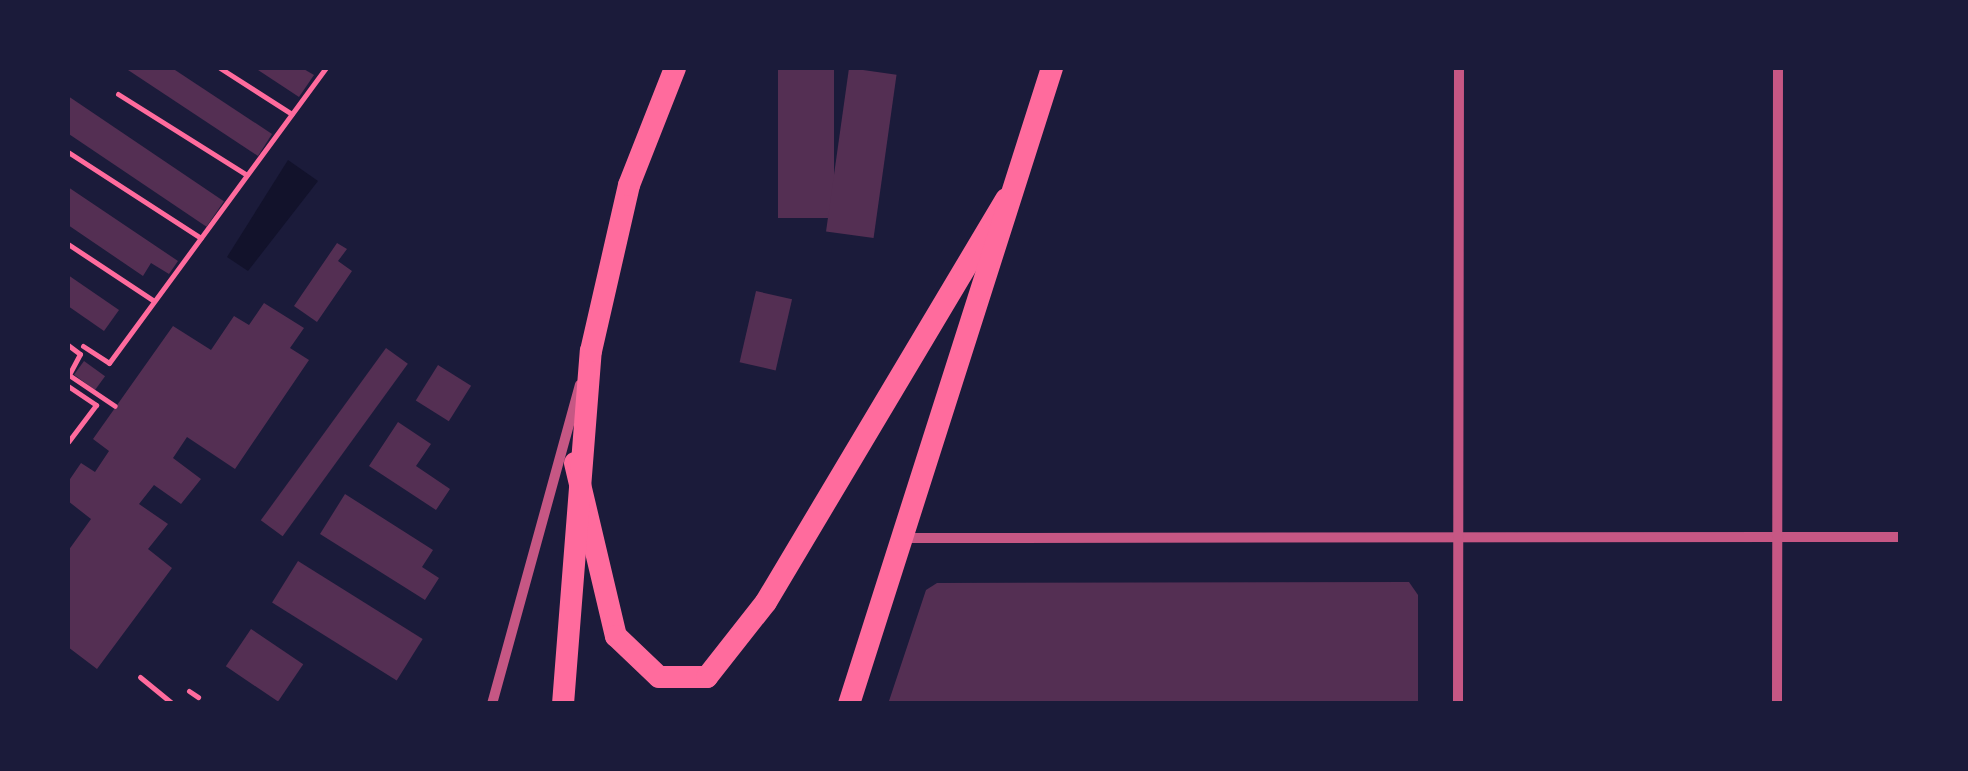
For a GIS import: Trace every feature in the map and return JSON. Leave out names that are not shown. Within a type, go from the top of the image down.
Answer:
[{"type":"main road","points":[[563,704],[576,463],[590,351],[628,185],[676,68]]},
{"type":"main road","points":[[849,704],[898,538],[1052,68]]},
{"type":"main road","points":[[576,463],[616,636],[659,677],[707,677],[766,602],[1006,200]]},
{"type":"street","points":[[1458,704],[1460,68]]},
{"type":"street","points":[[1777,704],[1778,68]]},
{"type":"street","points":[[492,704],[590,351]]},
{"type":"street","points":[[898,538],[1900,538]]},
{"type":"path","points":[[220,68],[292,114]]},
{"type":"path","points":[[83,346],[108,363],[326,68]]},
{"type":"path","points":[[118,94],[247,175]]},
{"type":"path","points":[[68,152],[201,238]]},
{"type":"path","points":[[68,244],[154,302]]},
{"type":"path","points":[[68,345],[80,354],[69,375],[115,406]]},
{"type":"path","points":[[68,386],[96,405],[68,442]]},
{"type":"path","points":[[140,677],[173,704]]},
{"type":"path","points":[[189,691],[198,697]]},
{"type":"shaded area","points":[[288,160],[318,181],[248,271],[227,257]]},
{"type":"building","points":[[125,68],[172,68],[272,134],[258,156]]},
{"type":"building","points":[[255,68],[302,68],[314,75],[299,97]]},
{"type":"building","points":[[778,68],[834,68],[834,218],[778,218]]},
{"type":"building","points":[[849,68],[897,75],[874,238],[826,231]]},
{"type":"building","points":[[68,96],[224,201],[207,227],[68,133]]},
{"type":"building","points":[[68,187],[178,261],[169,274],[151,263],[143,276],[68,225]]},
{"type":"building","points":[[337,243],[347,249],[338,261],[352,271],[317,322],[294,306]]},
{"type":"building","points":[[68,275],[119,310],[104,331],[68,306]]},
{"type":"building","points":[[756,291],[792,299],[776,370],[740,362]]},
{"type":"building","points":[[264,303],[304,328],[290,348],[309,360],[235,469],[187,437],[173,458],[201,479],[181,504],[154,485],[139,504],[168,524],[148,549],[172,568],[97,669],[68,647],[68,551],[91,519],[68,501],[68,482],[81,463],[95,472],[109,451],[93,439],[173,326],[211,350],[234,316],[249,325]]},
{"type":"building","points":[[386,348],[408,364],[283,536],[261,520]]},
{"type":"building","points":[[84,361],[105,376],[95,390],[74,375]]},
{"type":"building","points":[[438,365],[471,386],[449,421],[416,401]]},
{"type":"building","points":[[398,422],[431,444],[416,466],[450,489],[436,510],[369,466]]},
{"type":"building","points":[[345,494],[433,550],[422,567],[439,578],[425,600],[320,534]]},
{"type":"building","points":[[298,561],[423,639],[397,680],[272,603]]},
{"type":"building","points":[[1409,582],[1418,595],[1418,704],[888,704],[926,590],[937,583]]},
{"type":"building","points":[[251,629],[303,664],[278,702],[226,666]]}]
